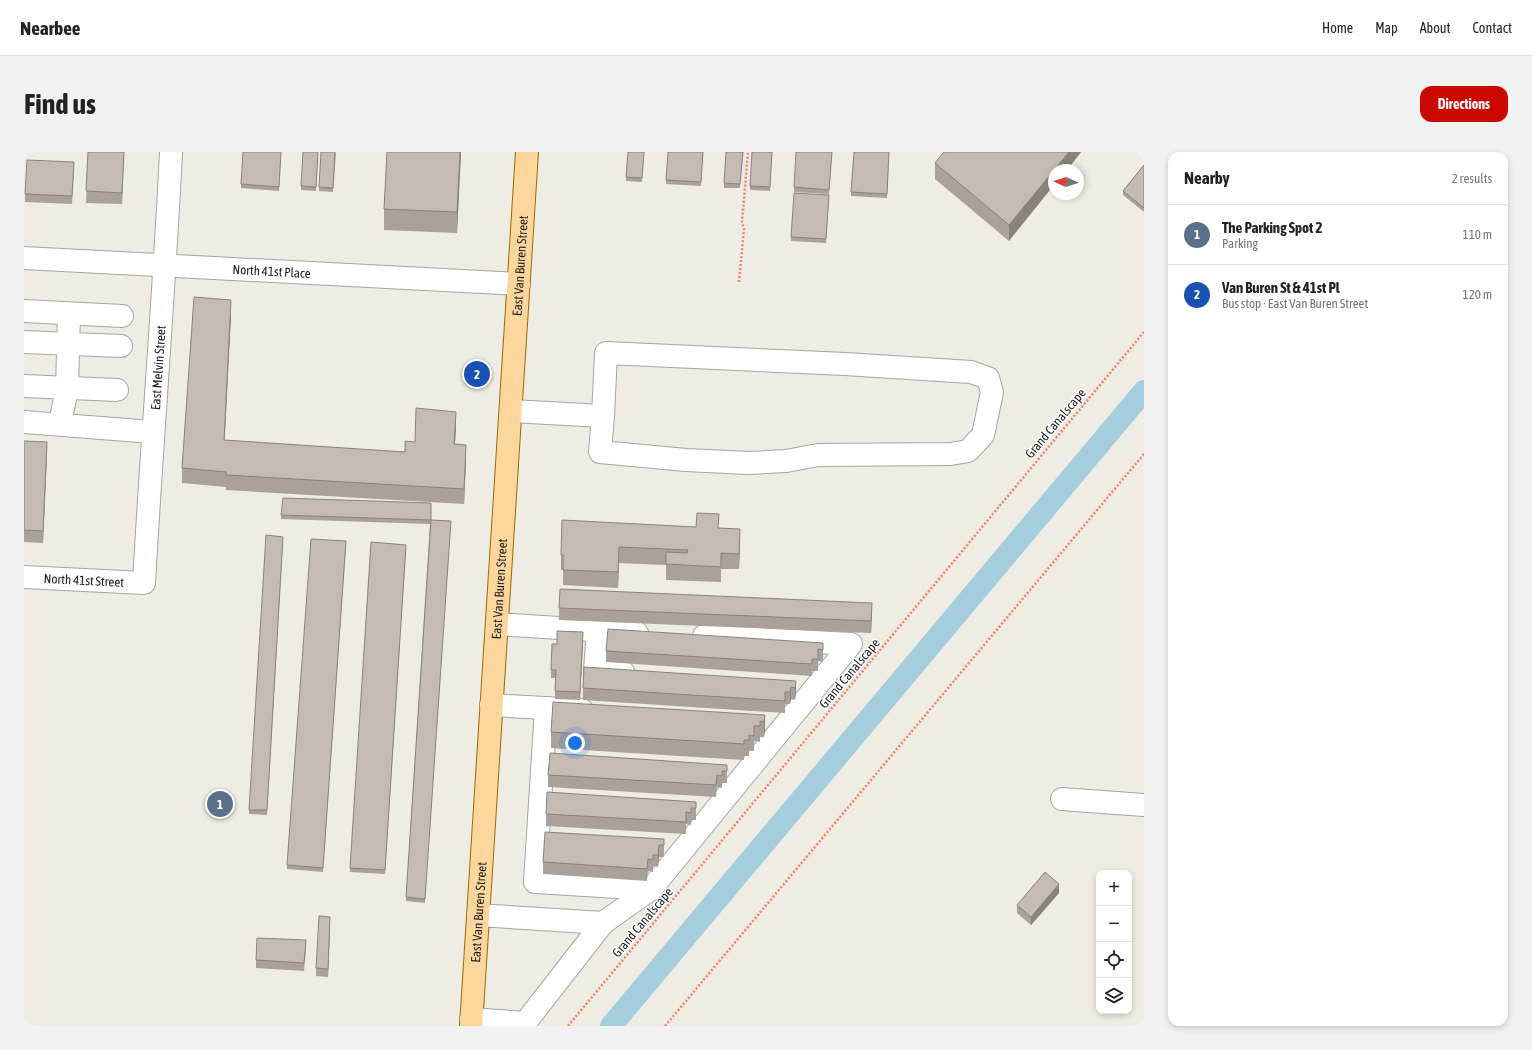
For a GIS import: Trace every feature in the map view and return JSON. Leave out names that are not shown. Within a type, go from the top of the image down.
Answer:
[{"type":"main road","name":"East Van Buren Street","points":[[471,1023],[527,152]]},
{"type":"street","name":"East Melvin Street","points":[[144,583],[152,432],[165,266],[171,152]]},
{"type":"street","name":"North 41st Place","points":[[24,258],[519,284]]},
{"type":"street","points":[[24,311],[122,316]]},
{"type":"street","points":[[60,424],[66,388],[69,314]]},
{"type":"street","points":[[24,342],[121,346]]},
{"type":"street","points":[[606,353],[846,364],[971,372],[988,378],[992,392],[983,435],[968,451],[951,454],[818,455],[786,461],[749,464],[600,452],[603,416],[606,353]]},
{"type":"street","points":[[24,386],[118,390]]},
{"type":"street","points":[[511,411],[603,416]]},
{"type":"street","points":[[24,422],[152,432]]},
{"type":"street","name":"North 41st Street","points":[[24,577],[144,583]]},
{"type":"street","points":[[497,624],[653,634]]},
{"type":"street","points":[[598,631],[595,670],[643,673]]},
{"type":"street","points":[[471,1023],[525,1023],[603,923],[651,889],[851,644],[685,635]]},
{"type":"street","points":[[794,683],[818,685]]},
{"type":"street","points":[[491,705],[599,711]]},
{"type":"street","points":[[546,708],[551,756],[540,794],[535,882],[651,889]]},
{"type":"street","points":[[762,722],[786,723]]},
{"type":"street","points":[[725,767],[749,769]]},
{"type":"street","points":[[540,794],[564,796]]},
{"type":"street","points":[[1062,799],[1144,805]]},
{"type":"street","points":[[696,805],[719,806]]},
{"type":"street","points":[[538,834],[562,835]]},
{"type":"street","points":[[664,842],[688,844]]},
{"type":"street","points":[[478,915],[603,923]]},
{"type":"path","points":[[739,282],[744,229],[742,222],[748,152]]},
{"type":"path","name":"Grand Canalscape","points":[[568,1026],[1144,332]]},
{"type":"path","points":[[665,1026],[1144,454]]},
{"type":"building","points":[[88,152],[124,152],[122,193],[86,191]]},
{"type":"building","points":[[243,152],[281,152],[279,187],[241,184]]},
{"type":"building","points":[[303,152],[318,152],[316,187],[301,186]]},
{"type":"building","points":[[321,152],[335,152],[333,188],[319,187]]},
{"type":"building","points":[[387,152],[460,152],[457,212],[384,209]]},
{"type":"building","points":[[628,152],[644,152],[642,178],[626,177]]},
{"type":"building","points":[[668,152],[703,152],[701,182],[666,180]]},
{"type":"building","points":[[726,152],[743,152],[740,184],[724,183]]},
{"type":"building","points":[[752,152],[772,152],[770,187],[750,186]]},
{"type":"building","points":[[796,152],[832,152],[829,190],[794,187]]},
{"type":"building","points":[[854,152],[889,152],[887,194],[851,192]]},
{"type":"building","points":[[944,152],[1069,152],[1059,164],[1048,164],[1048,178],[1009,225],[935,163]]},
{"type":"building","points":[[27,160],[74,162],[72,196],[25,194]]},
{"type":"building","points":[[1144,165],[1144,208],[1123,191]]},
{"type":"building","points":[[794,193],[829,195],[826,239],[791,237]]},
{"type":"building","points":[[194,297],[231,300],[224,440],[405,452],[405,441],[415,442],[416,408],[456,412],[454,444],[466,445],[464,489],[226,475],[226,472],[182,468]]},
{"type":"building","points":[[24,441],[47,442],[43,531],[24,530]]},
{"type":"building","points":[[283,498],[431,503],[431,520],[281,515]]},
{"type":"building","points":[[697,513],[719,514],[718,528],[740,529],[739,554],[721,553],[721,567],[666,564],[666,552],[687,553],[688,550],[619,547],[618,572],[563,570],[563,555],[561,555],[562,520],[696,527]]},
{"type":"building","points":[[431,520],[451,521],[425,899],[406,897]]},
{"type":"building","points":[[266,535],[283,537],[267,810],[249,810]]},
{"type":"building","points":[[311,539],[346,541],[323,868],[287,865]]},
{"type":"building","points":[[371,542],[406,545],[385,870],[350,868]]},
{"type":"building","points":[[560,589],[872,603],[871,621],[559,608]]},
{"type":"building","points":[[608,629],[823,643],[823,650],[818,649],[818,659],[812,659],[812,664],[606,651]]},
{"type":"building","points":[[557,631],[583,632],[580,692],[555,691],[556,670],[551,670],[552,644],[557,644]]},
{"type":"building","points":[[584,667],[796,681],[795,688],[791,687],[790,692],[785,692],[785,701],[583,688]]},
{"type":"building","points":[[553,702],[765,715],[764,722],[760,721],[760,726],[754,726],[754,736],[749,735],[749,740],[744,740],[744,744],[551,732]]},
{"type":"building","points":[[550,753],[727,765],[727,771],[722,771],[722,776],[717,775],[716,785],[548,775]]},
{"type":"building","points":[[547,792],[696,802],[696,808],[691,808],[691,813],[686,812],[686,822],[546,814]]},
{"type":"building","points":[[545,832],[664,839],[664,845],[659,845],[658,855],[653,855],[653,860],[648,859],[647,869],[543,862]]},
{"type":"building","points":[[1045,872],[1059,884],[1031,917],[1017,905]]},
{"type":"building","points":[[319,916],[330,917],[328,969],[316,968]]},
{"type":"building","points":[[257,938],[306,940],[304,963],[256,960]]},
{"type":"waterway","points":[[611,1026],[1144,391]]},
{"type":"place","name":"Van Buren St & 41st Pl","points":[[477,374]]},
{"type":"place","name":"The Parking Spot 2","points":[[220,804]]}]
